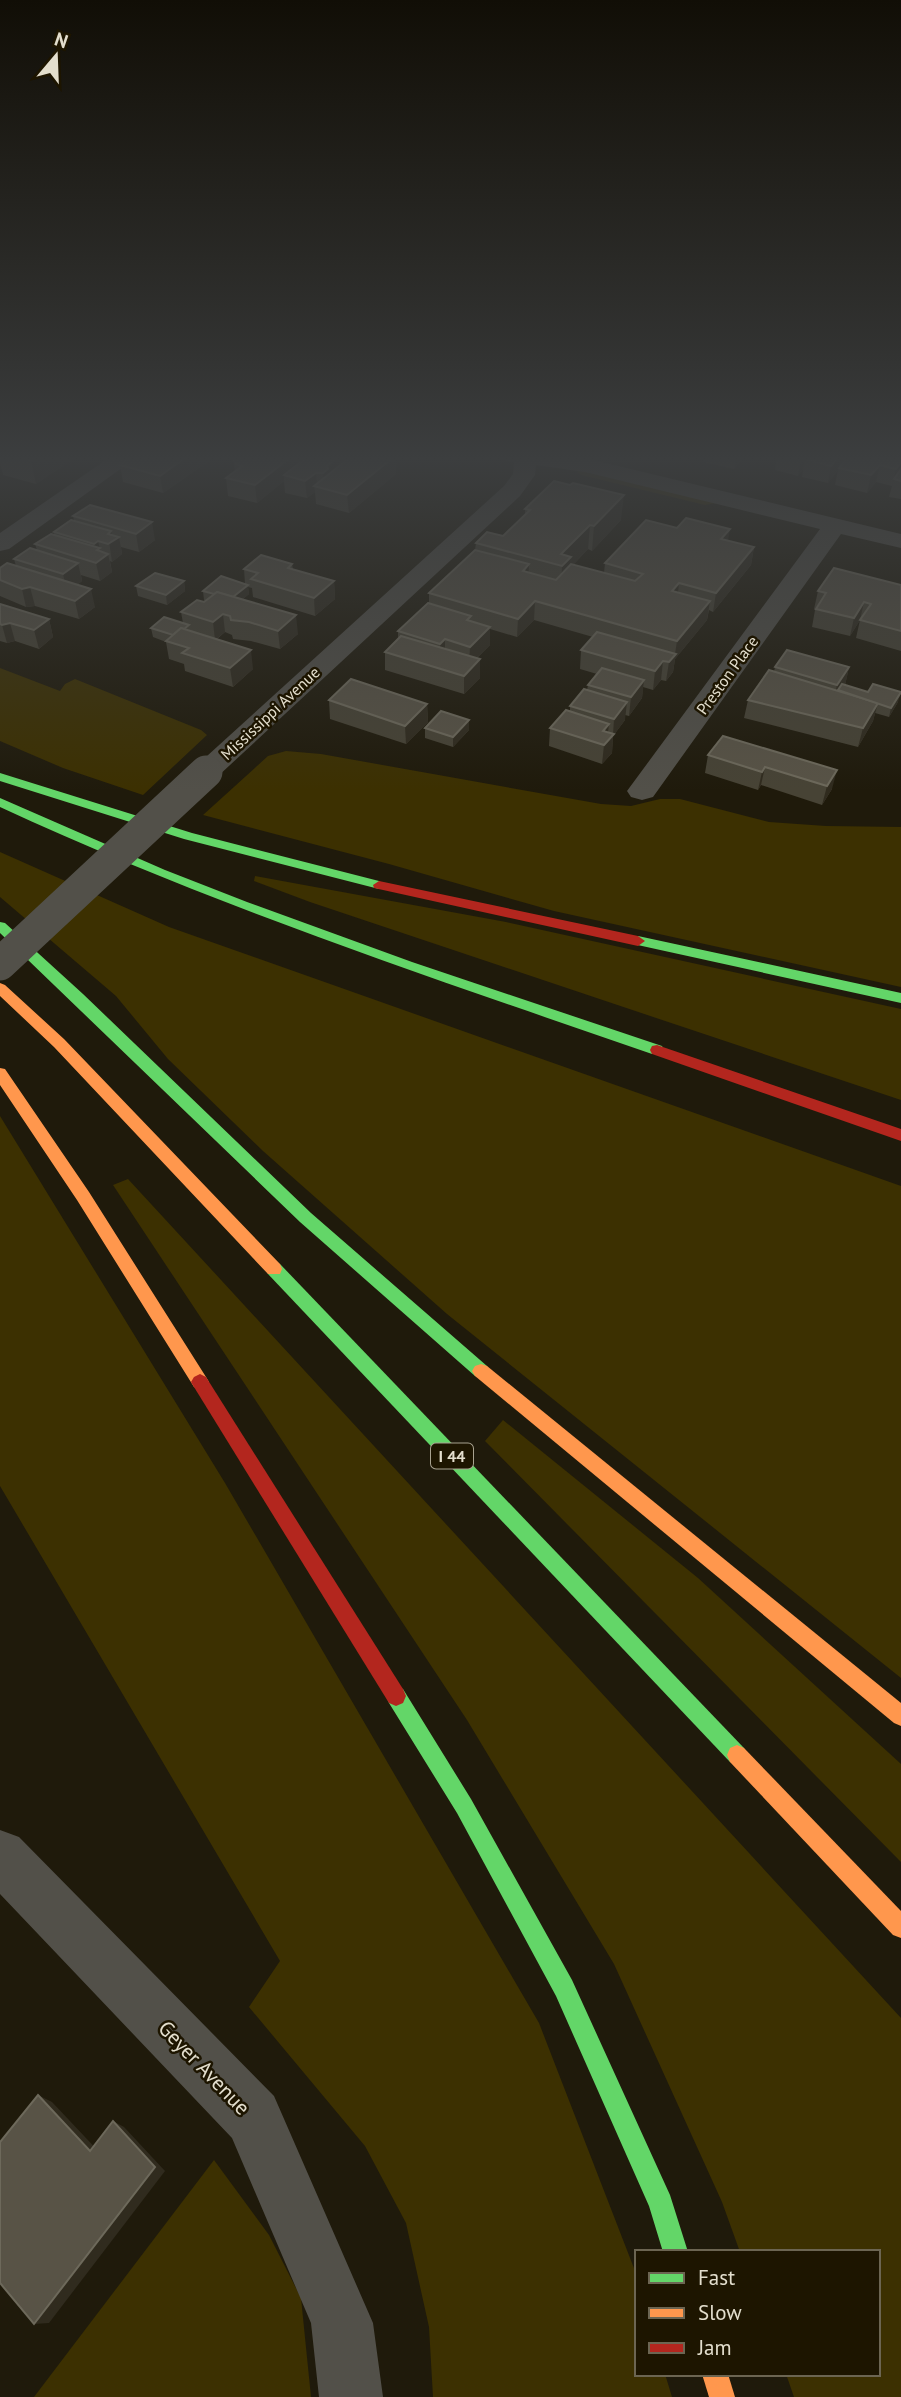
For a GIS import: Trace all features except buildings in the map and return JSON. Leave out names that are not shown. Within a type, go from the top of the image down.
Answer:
[{"type":"highway","points":[[0,777],[100,811],[281,864],[901,999]]},
{"type":"highway","points":[[0,802],[44,824],[193,888],[338,942],[901,1135]]},
{"type":"highway","points":[[0,926],[50,969],[202,1120],[328,1239],[435,1332],[901,1716]]},
{"type":"highway","name":"I 44","points":[[0,988],[68,1053],[901,1927]]},
{"type":"highway","points":[[0,1073],[98,1219],[464,1805],[564,1988],[661,2204],[675,2250]]},
{"type":"highway","points":[[716,2376],[722,2397]]},
{"type":"street","name":"Mississippi Avenue","points":[[0,964],[429,567]]},
{"type":"street","name":"Preston Place","points":[[642,791],[805,567]]},
{"type":"street","name":"Geyer Avenue","points":[[0,1856],[253,2117],[342,2323],[351,2397]]},
{"type":"shaded area","points":[[0,668],[60,691],[65,684],[75,679],[201,730],[207,735],[143,795],[63,768],[0,741]]},
{"type":"shaded area","points":[[286,751],[321,754],[601,804],[631,806],[660,799],[680,799],[769,822],[901,827],[901,987],[554,911],[203,815],[268,756]]},
{"type":"shaded area","points":[[0,852],[169,927],[901,1186],[901,1678],[447,1314],[263,1151],[168,1059],[116,996],[0,897]]},
{"type":"shaded area","points":[[255,876],[506,922],[901,1009],[901,1100],[310,902],[254,881]]},
{"type":"shaded area","points":[[0,1116],[225,1483],[539,2023],[635,2271],[635,2376],[666,2376],[672,2397],[433,2397],[429,2327],[406,2223],[365,2146],[249,2007],[280,1961],[0,1486]]},
{"type":"shaded area","points":[[128,1179],[901,2018],[901,2397],[794,2397],[787,2376],[880,2376],[880,2250],[739,2250],[722,2202],[614,1964],[467,1720],[113,1185]]},
{"type":"shaded area","points":[[503,1420],[698,1578],[901,1764],[901,1862],[485,1441]]},
{"type":"shaded area","points":[[214,2160],[269,2235],[301,2298],[311,2397],[34,2397]]},
{"type":"traffic: fast","points":[[0,777],[188,836],[379,885]]},
{"type":"traffic: fast","points":[[0,802],[161,873],[325,936],[657,1050]]},
{"type":"traffic: fast","points":[[0,926],[305,1218],[481,1371]]},
{"type":"traffic: fast","points":[[638,941],[901,998]]},
{"type":"traffic: fast","points":[[274,1269],[737,1755]]},
{"type":"traffic: fast","points":[[396,1696],[464,1806],[564,1988],[661,2204],[675,2250]]},
{"type":"traffic: slow","points":[[0,988],[59,1043],[274,1269]]},
{"type":"traffic: slow","points":[[0,1073],[83,1196],[200,1382]]},
{"type":"traffic: slow","points":[[481,1371],[901,1716]]},
{"type":"traffic: slow","points":[[737,1755],[901,1927]]},
{"type":"traffic: slow","points":[[716,2376],[722,2397]]},
{"type":"traffic: jam","points":[[379,885],[638,941]]},
{"type":"traffic: jam","points":[[657,1050],[901,1135]]},
{"type":"traffic: jam","points":[[200,1382],[396,1696]]}]
